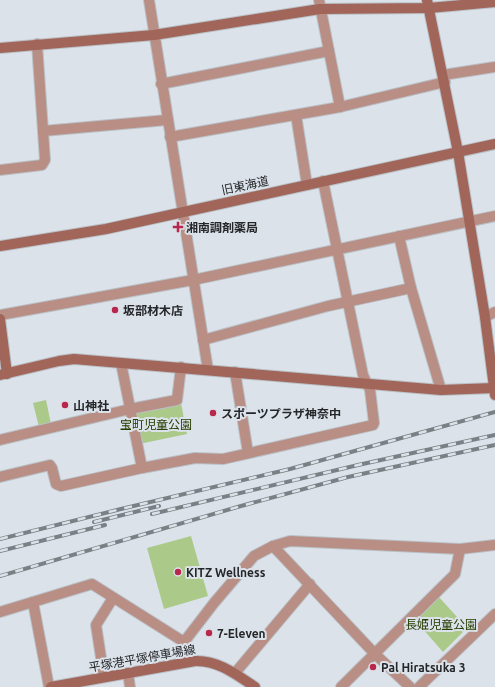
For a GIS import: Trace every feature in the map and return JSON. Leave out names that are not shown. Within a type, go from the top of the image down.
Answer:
[{"type":"street","points":[[149,0],[208,370]]},
{"type":"street","points":[[0,48],[154,35],[319,5],[495,2]]},
{"type":"street","points":[[0,318],[3,375],[68,359],[441,390],[495,392],[485,317],[458,152],[428,4]]},
{"type":"street","points":[[319,5],[340,107]]},
{"type":"street","points":[[0,170],[42,165],[45,160],[37,44]]},
{"type":"street","points":[[162,84],[329,51]]},
{"type":"street","points":[[170,137],[340,107],[444,78],[495,67]]},
{"type":"street","points":[[296,115],[307,185]]},
{"type":"street","points":[[43,131],[167,120]]},
{"type":"street","name":"旧東海道","points":[[0,246],[106,229],[495,144]]},
{"type":"street","points":[[0,478],[50,465],[56,484],[61,486],[195,458],[224,459],[373,424],[370,390],[362,375],[323,182]]},
{"type":"street","points":[[0,315],[193,280],[495,216]]},
{"type":"street","points":[[398,236],[411,288],[441,390]]},
{"type":"street","points":[[203,340],[348,301],[411,288]]},
{"type":"street","points":[[485,317],[495,312]]},
{"type":"street","points":[[120,363],[142,468]]},
{"type":"street","points":[[0,440],[130,409],[177,400],[181,368]]},
{"type":"street","points":[[235,372],[248,453]]},
{"type":"street","points":[[184,642],[214,603],[254,556],[273,546],[290,540],[460,549],[495,545]]},
{"type":"street","points":[[273,546],[375,654],[410,687]]},
{"type":"street","points":[[341,687],[455,574],[460,549]]},
{"type":"street","points":[[0,612],[92,584],[184,642],[188,662]]},
{"type":"street","points":[[234,673],[310,584]]},
{"type":"street","points":[[104,677],[96,625],[114,598]]},
{"type":"street","points":[[33,602],[50,687]]},
{"type":"street","points":[[420,687],[495,614]]},
{"type":"street","name":"平塚港平塚停車場線","points":[[50,687],[204,660],[218,664],[255,687]]},
{"type":"street","points":[[128,673],[130,687]]},
{"type":"green space","points":[[46,400],[51,424],[39,427],[33,403]]},
{"type":"green space","name":"宝町児童公園","points":[[181,403],[187,434],[139,444],[133,413]]},
{"type":"green space","name":"KITZ Wellness","points":[[191,536],[208,596],[164,609],[147,548]]},
{"type":"green space","name":"長姫児童公園","points":[[438,596],[467,628],[443,652],[415,620]]},
{"type":"railway","points":[[0,539],[290,469],[495,412]]},
{"type":"railway","points":[[152,514],[358,465],[495,435]]},
{"type":"railway","points":[[0,576],[241,506],[348,477],[495,445]]},
{"type":"railway","points":[[94,522],[159,506]]},
{"type":"railway","points":[[0,551],[105,525]]},
{"type":"place","name":"湘南調剤薬局","points":[[178,227]]},
{"type":"place","name":"坂部材木店","points":[[115,310]]},
{"type":"place","name":"山神社","points":[[65,405]]},
{"type":"place","name":"スポーツプラザ神奈中","points":[[213,413]]},
{"type":"place","name":"KITZ Wellness","points":[[178,572]]},
{"type":"place","name":"7-Eleven","points":[[209,633]]},
{"type":"place","name":"Pal Hiratsuka 3","points":[[373,667]]}]
